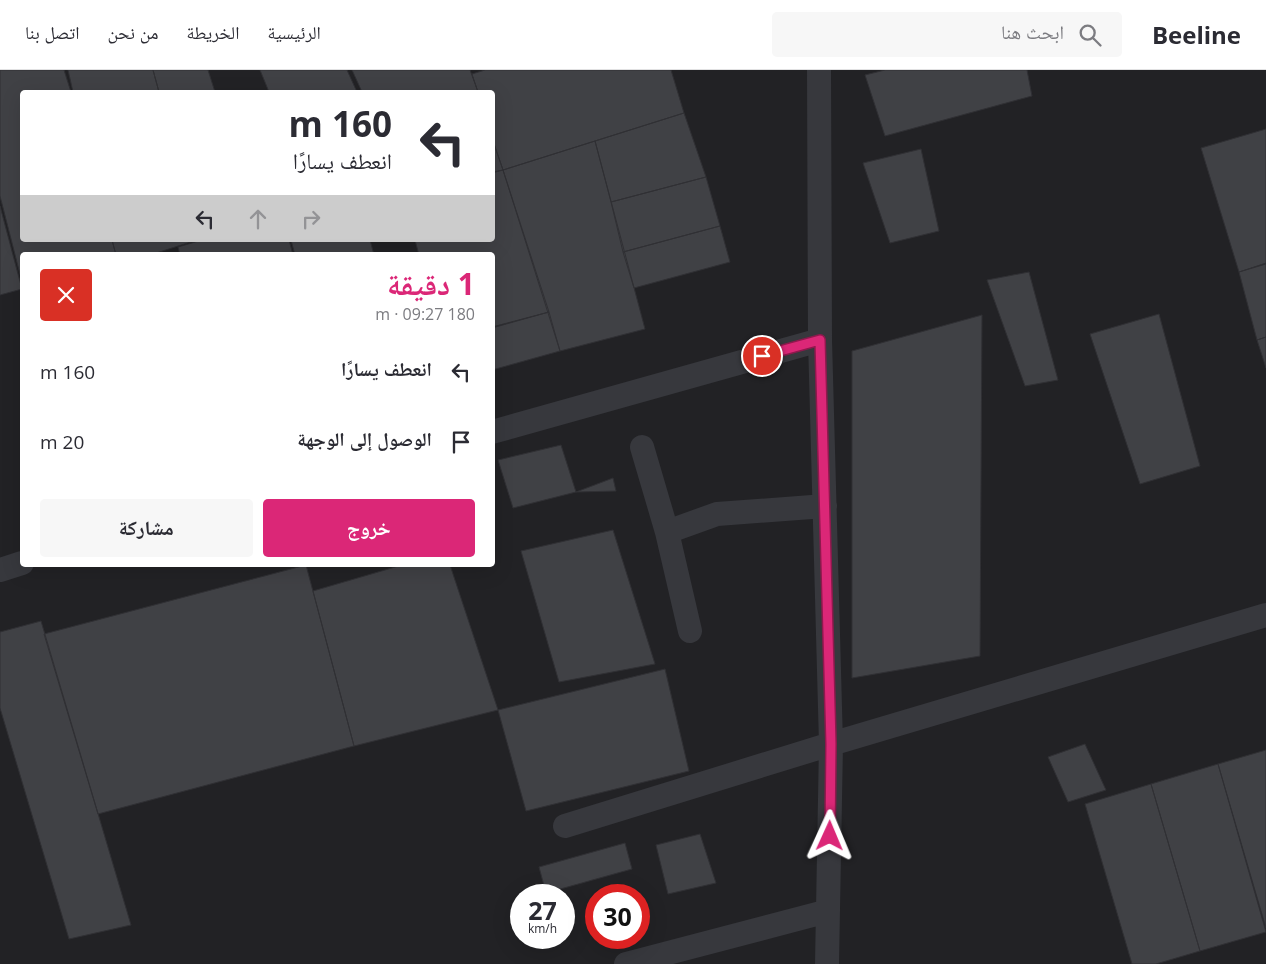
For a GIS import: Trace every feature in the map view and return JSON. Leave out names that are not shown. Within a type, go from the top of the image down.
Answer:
[{"type":"street","points":[[819,70],[820,340],[831,744],[828,964]]},
{"type":"street","points":[[495,431],[820,340]]},
{"type":"street","points":[[642,448],[667,532],[690,631]]},
{"type":"street","points":[[667,532],[718,514],[825,506]]},
{"type":"street","points":[[0,570],[20,565]]},
{"type":"street","points":[[565,826],[831,744],[1266,615]]},
{"type":"street","points":[[626,964],[828,911]]},
{"type":"shaded area","points":[[0,70],[1266,70],[1266,964],[0,964]]},
{"type":"building","points":[[0,70],[64,70],[70,90],[20,90],[20,242],[113,242],[115,252],[20,252],[20,274],[0,196]]},
{"type":"building","points":[[68,70],[153,70],[158,90],[73,90]]},
{"type":"building","points":[[153,70],[208,70],[214,90],[158,90]]},
{"type":"building","points":[[260,70],[347,70],[356,90],[268,90]]},
{"type":"building","points":[[352,70],[470,70],[477,90],[361,90]]},
{"type":"building","points":[[485,70],[671,70],[684,113],[503,170],[495,147],[495,90],[477,90],[472,74]]},
{"type":"building","points":[[885,70],[1027,70],[1032,96],[885,136],[865,75]]},
{"type":"building","points":[[684,113],[706,177],[611,202],[595,141]]},
{"type":"building","points":[[1266,129],[1266,263],[1239,272],[1201,148]]},
{"type":"building","points":[[595,141],[645,329],[560,351],[503,170]]},
{"type":"building","points":[[495,147],[503,170],[495,171]]},
{"type":"building","points":[[921,149],[939,231],[890,243],[863,163]]},
{"type":"building","points":[[503,170],[549,312],[495,326],[495,252],[418,252],[416,242],[495,242],[495,172]]},
{"type":"building","points":[[706,177],[720,226],[623,252],[611,202]]},
{"type":"building","points":[[0,206],[20,281],[20,290],[0,295]]},
{"type":"building","points":[[720,226],[730,262],[634,288],[623,252]]},
{"type":"building","points":[[113,242],[191,242],[159,252],[115,252]]},
{"type":"building","points":[[195,242],[290,242],[292,252],[179,252],[178,247]]},
{"type":"building","points":[[292,242],[371,242],[373,252],[294,252]]},
{"type":"building","points":[[1266,264],[1266,337],[1257,340],[1239,272]]},
{"type":"building","points":[[1029,272],[1058,380],[1025,386],[987,280]]},
{"type":"building","points":[[549,312],[560,351],[495,369],[495,327]]},
{"type":"building","points":[[1159,314],[1200,466],[1140,484],[1090,334]]},
{"type":"building","points":[[982,315],[980,656],[852,678],[852,351]]},
{"type":"building","points":[[1266,337],[1266,368],[1257,340]]},
{"type":"building","points":[[561,445],[576,492],[513,508],[498,460]]},
{"type":"building","points":[[613,478],[616,491],[576,492]]},
{"type":"building","points":[[613,530],[655,664],[559,682],[521,551]]},
{"type":"building","points":[[298,567],[307,567],[354,746],[98,814],[44,634]]},
{"type":"building","points":[[395,567],[451,567],[498,710],[354,746],[313,591]]},
{"type":"building","points":[[41,621],[131,925],[69,939],[0,708],[0,632]]},
{"type":"building","points":[[665,669],[689,771],[526,811],[498,710]]},
{"type":"building","points":[[1085,744],[1106,790],[1068,802],[1048,757]]},
{"type":"building","points":[[1266,750],[1266,928],[1218,764]]},
{"type":"building","points":[[1218,764],[1266,932],[1200,951],[1151,784]]},
{"type":"building","points":[[1151,784],[1200,951],[1156,964],[1132,964],[1085,804]]},
{"type":"building","points":[[700,834],[716,883],[668,894],[656,845]]},
{"type":"building","points":[[625,843],[632,869],[575,885],[544,884],[539,867]]},
{"type":"route","points":[[762,356],[820,340],[831,744],[830,836]]}]
